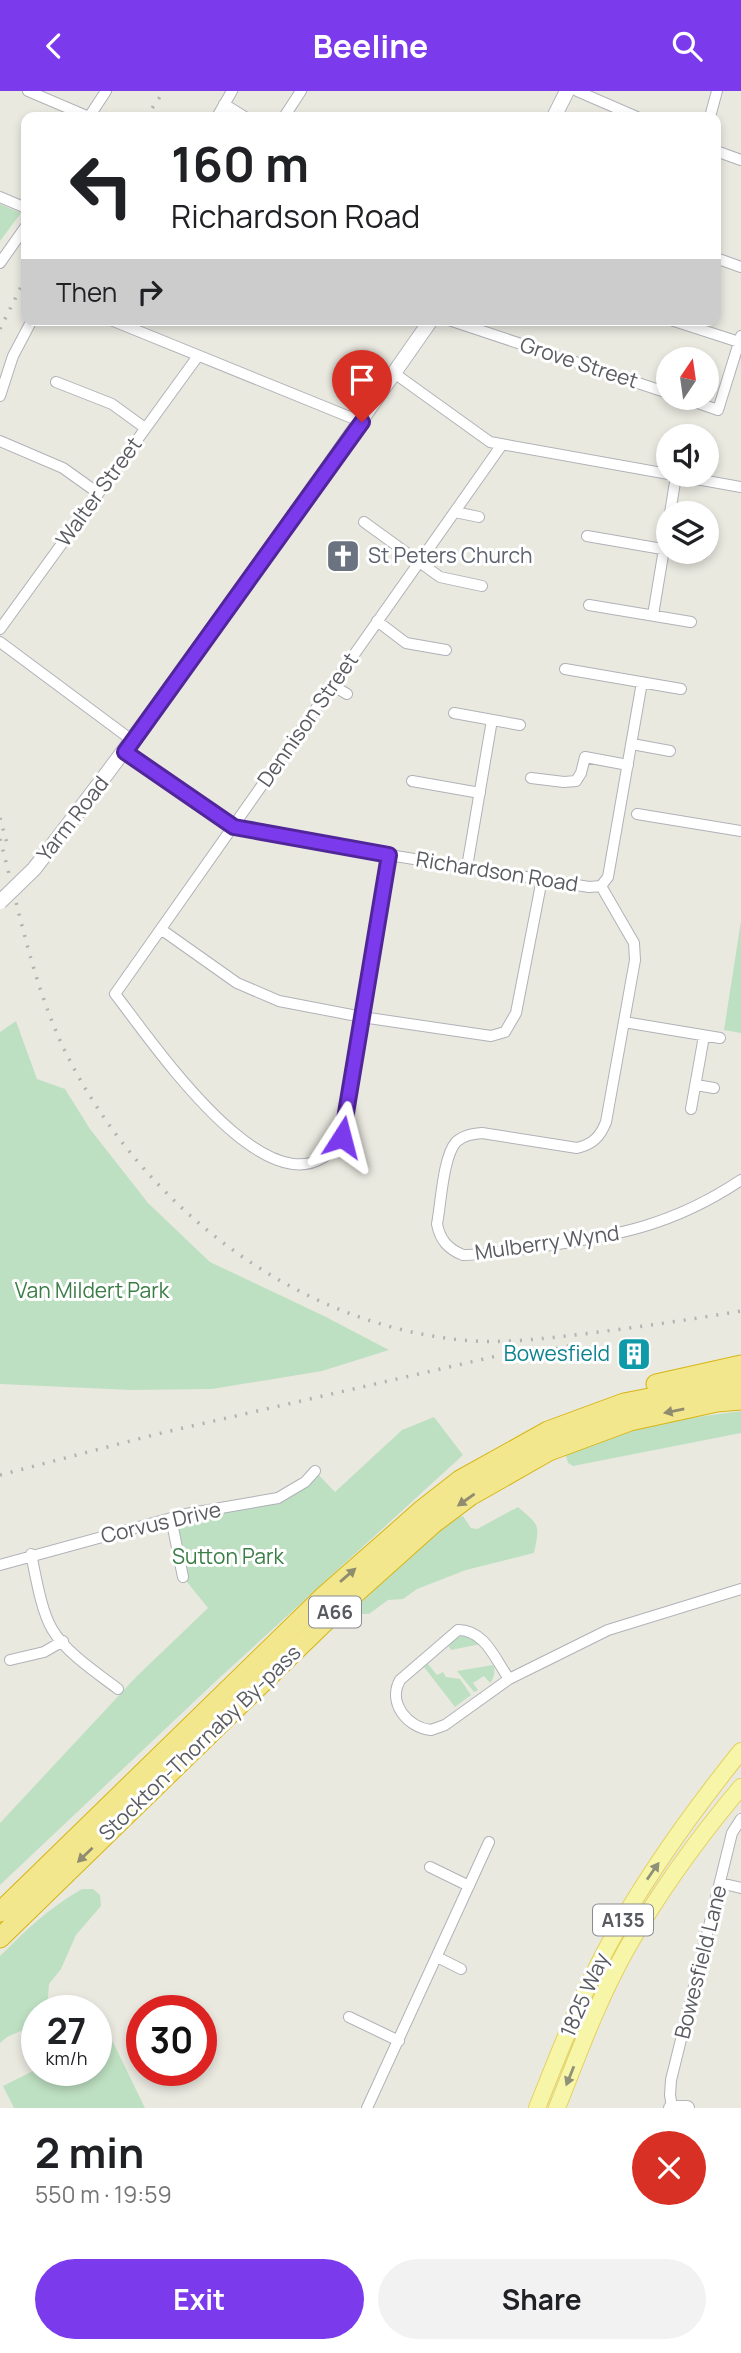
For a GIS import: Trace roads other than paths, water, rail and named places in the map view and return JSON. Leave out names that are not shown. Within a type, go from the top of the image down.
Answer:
[{"type":"highway","name":"A66","points":[[548,1431],[575,1410],[632,1390],[741,1365]]},
{"type":"highway","name":"Stockton-Thornaby By-pass","points":[[0,1912],[322,1598],[460,1480],[548,1431],[624,1403],[715,1385],[741,1383]]},
{"type":"highway","name":"Stockton-Thornaby By-pass","points":[[0,1938],[338,1609],[434,1523],[470,1496],[549,1451],[629,1421],[717,1402],[741,1400]]},
{"type":"main road","name":"1825 Way","points":[[537,2108],[576,2011],[608,1946],[642,1887],[741,1751]]},
{"type":"main road","name":"1825 Way","points":[[557,2108],[594,2015],[625,1952],[657,1897],[741,1787]]},
{"type":"street","points":[[92,112],[106,91]]},
{"type":"street","points":[[220,112],[232,91]]},
{"type":"street","points":[[287,112],[301,91]]},
{"type":"street","points":[[556,112],[567,91]]},
{"type":"street","points":[[577,91],[625,112]]},
{"type":"street","points":[[711,112],[717,91]]},
{"type":"street","points":[[34,92],[78,112]]},
{"type":"street","points":[[224,104],[237,112]]},
{"type":"street","points":[[721,153],[741,160]]},
{"type":"street","points":[[0,197],[21,206]]},
{"type":"street","points":[[0,263],[21,233]]},
{"type":"street","points":[[721,260],[741,267]]},
{"type":"street","points":[[0,395],[13,356],[29,326]]},
{"type":"street","points":[[126,326],[362,422]]},
{"type":"street","name":"Yarm Road","points":[[0,902],[34,869],[129,746],[362,422],[425,326]]},
{"type":"street","name":"Grove Street","points":[[467,326],[656,389]]},
{"type":"street","points":[[693,326],[740,339],[735,375],[719,407]]},
{"type":"street","name":"Walter Street","points":[[0,629],[198,356]]},
{"type":"street","points":[[394,373],[491,442],[501,446],[656,473]]},
{"type":"street","points":[[56,382],[112,404],[145,428]]},
{"type":"street","points":[[0,441],[63,468],[98,493]]},
{"type":"street","name":"Dennison Street","points":[[362,1017],[342,1137],[332,1154],[314,1162],[290,1164],[256,1149],[226,1128],[201,1103],[115,994],[501,446]]},
{"type":"street","points":[[719,483],[741,487]]},
{"type":"street","points":[[455,512],[479,517]]},
{"type":"street","points":[[364,522],[440,577],[482,586]]},
{"type":"street","points":[[587,536],[656,547]]},
{"type":"street","points":[[653,615],[664,564]]},
{"type":"street","points":[[589,605],[691,622]]},
{"type":"street","points":[[377,621],[406,643],[446,650]]},
{"type":"street","name":"Richardson Road","points":[[0,642],[234,827],[389,855],[589,887],[601,886]]},
{"type":"street","points":[[565,669],[681,689]]},
{"type":"street","points":[[601,886],[608,877],[642,682]]},
{"type":"street","points":[[332,685],[347,694]]},
{"type":"street","points":[[454,713],[520,725]]},
{"type":"street","points":[[467,867],[492,720]]},
{"type":"street","points":[[632,744],[670,751]]},
{"type":"street","points":[[531,778],[576,781],[585,757],[628,765]]},
{"type":"street","points":[[412,781],[480,793]]},
{"type":"street","points":[[637,814],[741,831]]},
{"type":"street","points":[[362,1017],[389,855]]},
{"type":"street","points":[[162,930],[237,983],[279,1000],[362,1017],[491,1036],[505,1032],[516,1013],[542,879]]},
{"type":"street","name":"Mulberry Wynd","points":[[601,886],[634,943],[635,960],[606,1122],[597,1139],[577,1148],[482,1133],[471,1134],[456,1143],[447,1162],[439,1234],[453,1251],[463,1255],[618,1235],[672,1218],[700,1205],[741,1180]]},
{"type":"street","points":[[624,1022],[720,1038]]},
{"type":"street","points":[[691,1109],[704,1035]]},
{"type":"street","points":[[696,1084],[714,1088]]},
{"type":"street","name":"Corvus Drive","points":[[0,1565],[171,1518],[278,1498],[305,1482],[315,1471]]},
{"type":"street","points":[[171,1518],[183,1577]]},
{"type":"street","points":[[32,1555],[38,1588],[52,1629],[79,1659],[118,1689]]},
{"type":"street","points":[[509,1679],[481,1637],[471,1631],[458,1630],[400,1680],[396,1690],[396,1703],[411,1723],[431,1730],[445,1724],[509,1679],[608,1630],[741,1589]]},
{"type":"street","points":[[10,1660],[44,1651],[63,1641]]},
{"type":"street","name":"Bowesfield Lane","points":[[677,2108],[670,2095],[671,2080],[732,1833],[741,1819]]},
{"type":"street","points":[[367,2108],[489,1842]]},
{"type":"street","points":[[430,1867],[469,1886]]},
{"type":"street","points":[[720,1883],[741,1888]]},
{"type":"street","points":[[437,1957],[461,1969]]},
{"type":"street","points":[[349,2017],[399,2041]]},
{"type":"railway","points":[[149,112],[164,91]]},
{"type":"railway","points":[[0,329],[21,287]]},
{"type":"railway","points":[[0,818],[8,847]]},
{"type":"railway","points":[[0,839],[35,974],[65,1051],[97,1107],[136,1160],[182,1208],[232,1250],[288,1285],[347,1312],[409,1331],[474,1341],[515,1341],[584,1334],[741,1311]]},
{"type":"railway","points":[[524,1356],[586,1342]]},
{"type":"railway","points":[[0,1475],[157,1434],[532,1348]]},
{"type":"place","name":"St Peters Church","points":[[343,556]]},
{"type":"place","name":"Bowesfield","points":[[634,1354]]},
{"type":"park label","name":"Van Mildert Park","points":[[92,1291]]},
{"type":"park label","name":"Sutton Park","points":[[228,1557]]}]
